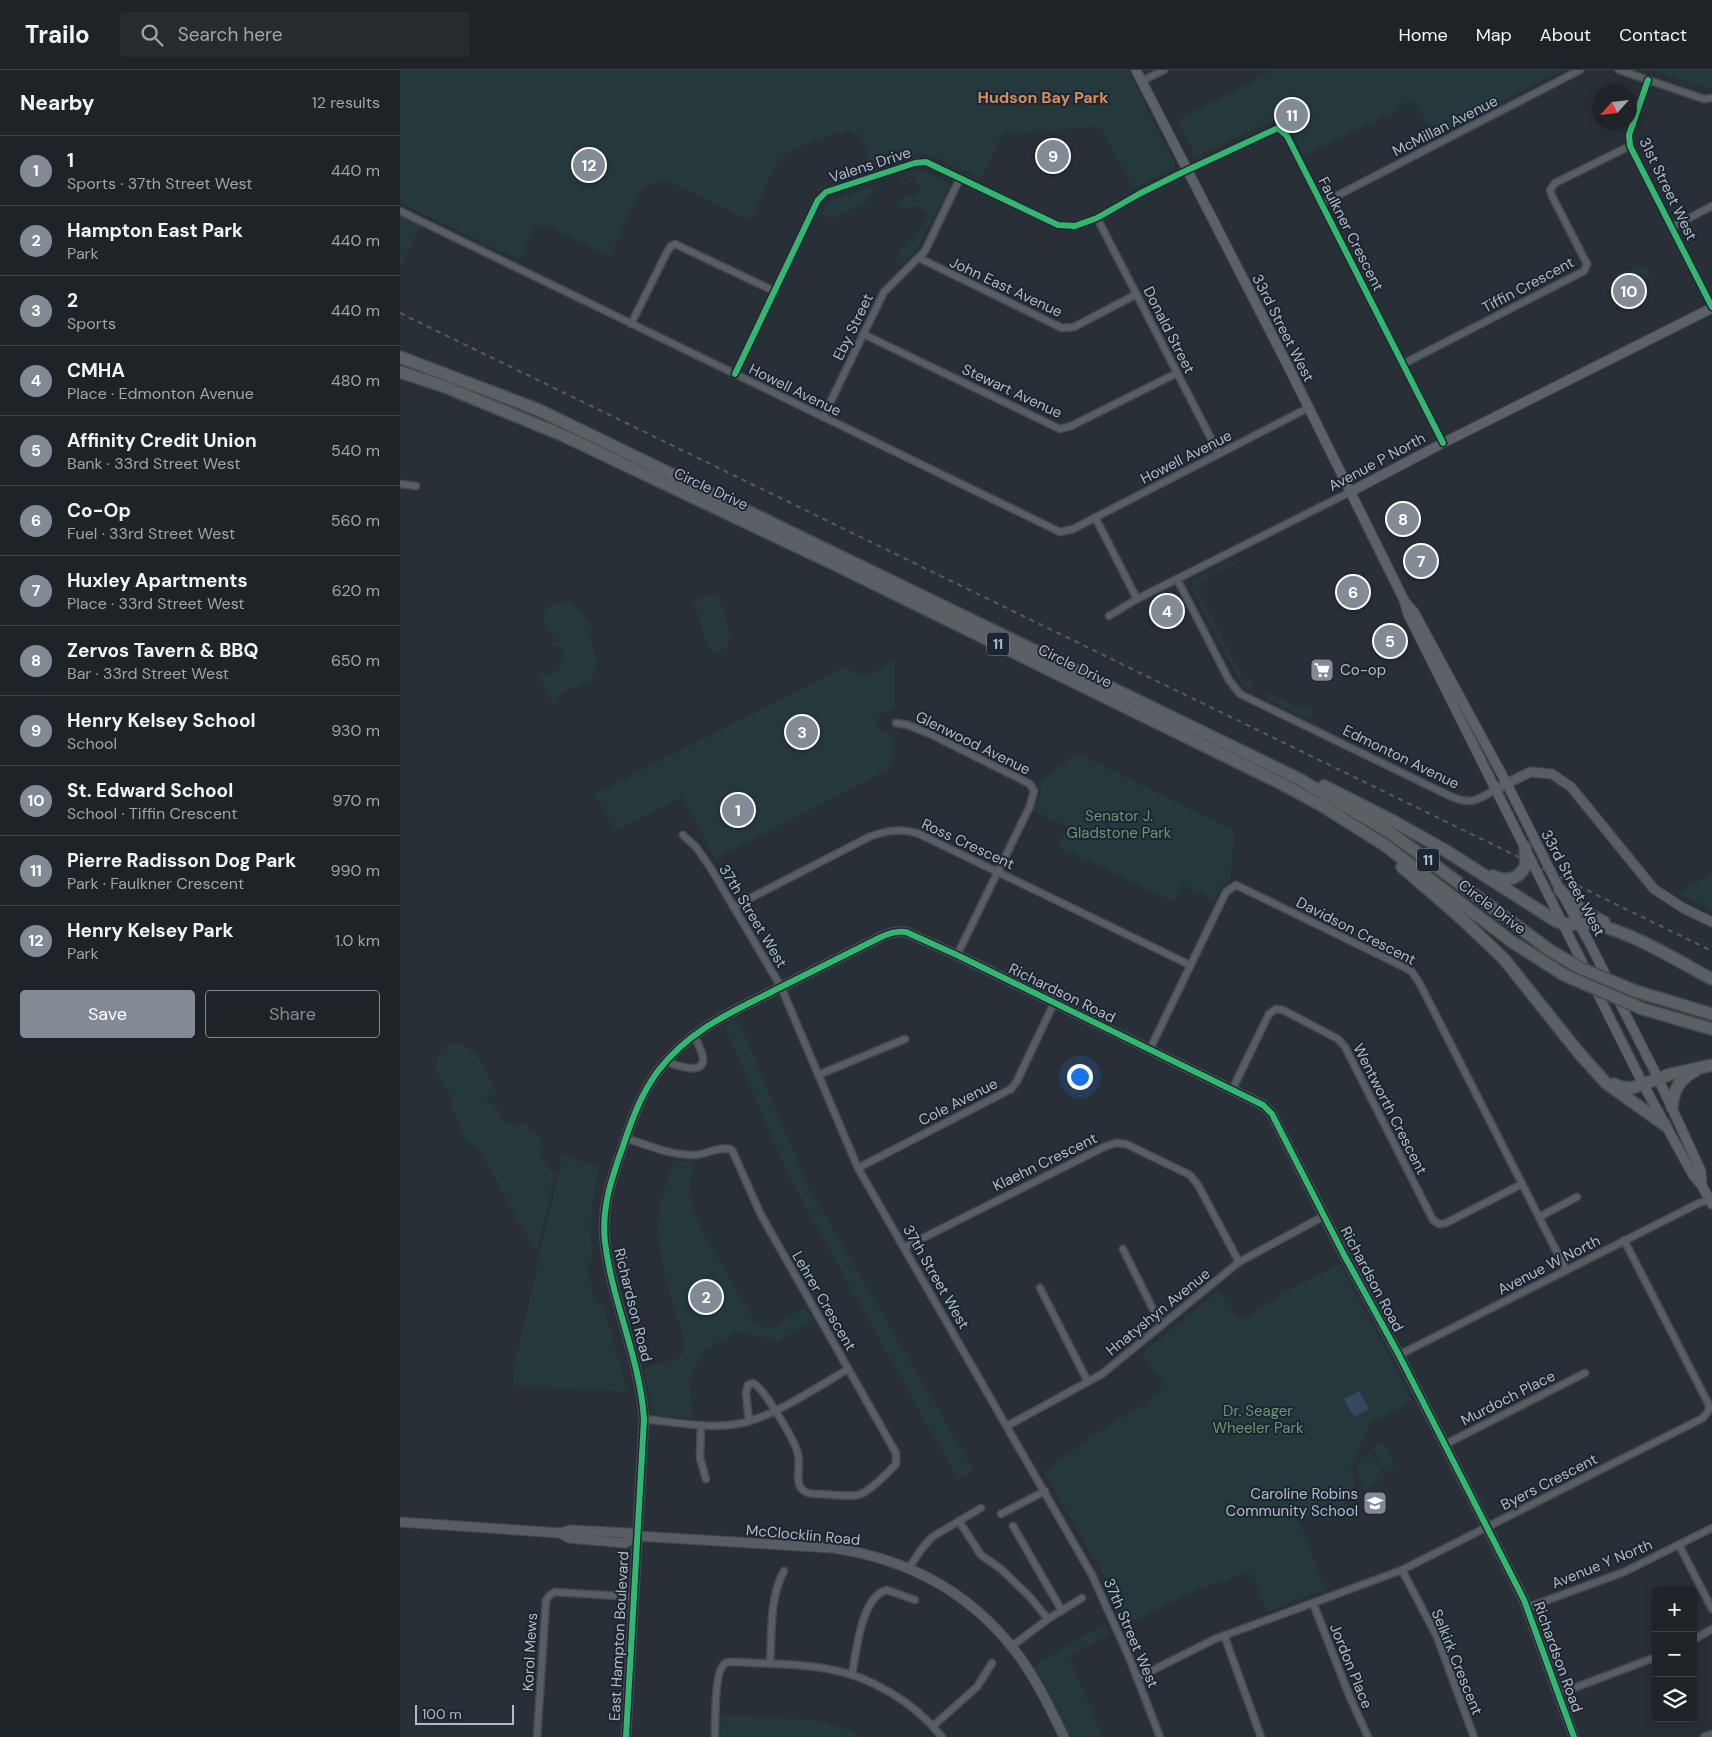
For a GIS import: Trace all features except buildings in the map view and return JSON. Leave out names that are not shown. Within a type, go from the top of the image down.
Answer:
[{"type":"highway","name":"Circle Drive","points":[[400,357],[539,410],[1299,779],[1392,833],[1551,951],[1580,968],[1635,991],[1712,1014]]},
{"type":"highway","name":"Circle Drive","points":[[400,372],[452,390],[562,435],[954,622],[1258,772],[1322,805],[1383,844],[1511,941],[1564,976],[1643,1009],[1712,1029]]},
{"type":"highway","points":[[1299,779],[1311,779],[1377,812],[1495,877],[1507,880],[1518,876],[1525,868],[1527,861],[1525,847]]},
{"type":"highway","points":[[1322,805],[1338,820],[1376,845],[1491,946],[1516,973],[1566,1037],[1606,1083],[1665,1125]]},
{"type":"highway","points":[[1443,849],[1550,918],[1563,924],[1596,924],[1623,933]]},
{"type":"highway","points":[[1560,890],[1582,911],[1712,979]]},
{"type":"highway","points":[[1566,1037],[1600,1073],[1615,1084],[1626,1088],[1658,1078],[1710,1066]]},
{"type":"highway","points":[[1672,1107],[1674,1093],[1684,1079],[1693,1072],[1710,1066]]},
{"type":"main road","name":"33rd Street West","points":[[1136,70],[1404,600],[1408,614],[1642,1084],[1693,1175],[1711,1201]]},
{"type":"main road","name":"Avenue P North","points":[[1350,492],[1712,307]]},
{"type":"main road","name":"33rd Street West","points":[[1404,600],[1414,612],[1507,784],[1560,890],[1580,924],[1672,1107],[1701,1172],[1702,1186]]},
{"type":"street","points":[[1142,82],[1164,70]]},
{"type":"street","name":"McMillan Avenue","points":[[1321,204],[1580,70]]},
{"type":"street","points":[[1619,70],[1704,99],[1712,98]]},
{"type":"street","name":"31st Street West","points":[[1648,80],[1629,135],[1630,146],[1712,307]]},
{"type":"street","name":"Faulkner Crescent","points":[[1188,170],[1278,128],[1287,136],[1443,443]]},
{"type":"street","name":"Tiffin Crescent","points":[[1403,364],[1584,271],[1587,264],[1550,190],[1555,183],[1630,146]]},
{"type":"street","name":"Valens Drive","points":[[735,374],[818,200],[826,192],[920,162],[926,162],[1058,225],[1075,226],[1097,218],[1139,194],[1188,170]]},
{"type":"street","name":"Eby Street","points":[[822,417],[884,292],[925,252],[960,178]]},
{"type":"street","points":[[1672,227],[1712,206]]},
{"type":"street","name":"Howell Avenue","points":[[400,211],[1060,532],[1073,529],[1308,408]]},
{"type":"street","name":"Donald Street","points":[[1097,218],[1219,454]]},
{"type":"street","points":[[631,324],[667,252],[675,244],[774,291]]},
{"type":"street","name":"John East Avenue","points":[[918,258],[1062,328],[1074,328],[1137,294]]},
{"type":"street","name":"Stewart Avenue","points":[[863,334],[1060,429],[1071,426],[1177,373]]},
{"type":"street","points":[[400,484],[416,486]]},
{"type":"street","name":"Avenue P North","points":[[1109,616],[1137,599],[1350,492]]},
{"type":"street","points":[[1095,517],[1137,599]]},
{"type":"street","name":"Edmonton Avenue","points":[[1177,579],[1229,680],[1240,694],[1452,797],[1466,802],[1476,800],[1530,772],[1552,774],[1571,787],[1654,889],[1683,908],[1712,922]]},
{"type":"street","name":"Glenwood Avenue","points":[[896,723],[908,725],[930,734],[1033,787],[1033,799],[957,955]]},
{"type":"street","name":"Ross Crescent","points":[[733,907],[869,837],[894,830],[906,830],[917,832],[1190,965]]},
{"type":"street","name":"37th Street West","points":[[683,835],[696,846],[781,987],[858,1168],[1092,1575],[1137,1678],[1160,1737]]},
{"type":"street","name":"Davidson Crescent","points":[[1150,1049],[1226,892],[1236,885],[1406,968],[1420,984],[1566,1270]]},
{"type":"street","name":"Richardson Road","points":[[637,1536],[644,1419],[638,1377],[611,1274],[604,1223],[612,1177],[625,1138],[645,1091],[666,1062],[694,1035],[715,1020],[892,932],[906,932],[957,955],[1263,1105],[1272,1114],[1324,1216],[1399,1355],[1526,1608],[1574,1737]]},
{"type":"street","name":"Cole Avenue","points":[[858,1168],[1011,1089],[1017,1081],[1054,1003]]},
{"type":"street","name":"Wentworth Crescent","points":[[1232,1090],[1269,1014],[1276,1009],[1283,1010],[1338,1038],[1345,1048],[1428,1212],[1436,1223],[1446,1223],[1522,1184]]},
{"type":"street","points":[[666,1062],[687,1069],[696,1068],[700,1065],[703,1057],[694,1035]]},
{"type":"street","points":[[818,1075],[905,1039]]},
{"type":"street","name":"Lehrer Crescent","points":[[625,1138],[684,1155],[697,1155],[726,1148],[732,1150],[761,1215],[848,1369],[775,1410],[748,1421],[727,1425],[701,1425],[644,1419]]},
{"type":"street","name":"Klaehn Crescent","points":[[905,1247],[1106,1146],[1121,1143],[1190,1175],[1198,1184],[1239,1262]]},
{"type":"street","points":[[1539,1217],[1577,1197]]},
{"type":"street","name":"Avenue W North","points":[[1399,1355],[1624,1240],[1699,1203],[1711,1201]]},
{"type":"street","name":"Hnatyshyn Avenue","points":[[1007,1426],[1102,1374],[1239,1262],[1324,1216]]},
{"type":"street","name":"Byers Crescent","points":[[1137,1678],[1224,1635],[1402,1570],[1703,1418],[1709,1410],[1709,1405],[1624,1240]]},
{"type":"street","points":[[1123,1249],[1161,1325]]},
{"type":"street","points":[[1040,1288],[1088,1382]]},
{"type":"street","points":[[748,1421],[746,1390],[751,1383],[759,1386],[775,1410],[798,1453],[800,1462],[799,1482],[802,1490],[810,1493],[845,1496],[863,1493],[892,1468],[897,1459],[893,1447],[848,1369]]},
{"type":"street","name":"Murdoch Place","points":[[1444,1445],[1585,1373]]},
{"type":"street","points":[[701,1425],[700,1458],[706,1479]]},
{"type":"street","points":[[1001,1514],[1045,1491]]},
{"type":"street","points":[[909,1568],[932,1537],[982,1508]]},
{"type":"street","points":[[959,1521],[981,1555],[1002,1569],[1029,1596],[1048,1619]]},
{"type":"street","name":"McClocklin Road","points":[[400,1522],[560,1533],[569,1538],[625,1543],[637,1536],[832,1548],[871,1555],[909,1568],[940,1584],[968,1603],[991,1624],[1012,1646],[1036,1682],[1064,1737]]},
{"type":"street","points":[[1013,1526],[1062,1610]]},
{"type":"street","name":"Avenue Y North","points":[[1526,1608],[1624,1572],[1712,1528]]},
{"type":"street","name":"East Hampton Boulevard","points":[[626,1737],[637,1536]]},
{"type":"street","points":[[1679,1545],[1712,1609]]},
{"type":"street","name":"Selkirk Crescent","points":[[1402,1570],[1437,1637],[1474,1737]]},
{"type":"street","points":[[770,1664],[774,1599],[778,1583],[784,1571]]},
{"type":"street","points":[[852,1675],[861,1626],[876,1596],[887,1590],[915,1600]]},
{"type":"street","name":"Korol Mews","points":[[537,1737],[546,1600],[555,1592],[634,1596]]},
{"type":"street","points":[[1012,1646],[1048,1619],[1082,1598]]},
{"type":"street","name":"Jordon Place","points":[[1313,1603],[1348,1695],[1368,1737]]},
{"type":"street","points":[[1697,1638],[1712,1630]]},
{"type":"street","points":[[1224,1635],[1261,1737]]},
{"type":"street","points":[[1558,1694],[1652,1659]]},
{"type":"street","points":[[715,1737],[718,1676],[723,1665],[728,1662],[827,1668],[852,1675],[886,1690],[898,1698],[933,1726],[942,1737]]},
{"type":"street","points":[[933,1726],[977,1687],[992,1663]]},
{"type":"street","points":[[1704,1737],[1712,1734]]},
{"type":"green space","points":[[400,70],[1128,70],[1175,166],[1171,171],[1134,189],[1100,127],[1002,134],[981,179],[931,155],[917,154],[875,166],[871,163],[860,137],[852,131],[846,130],[803,145],[782,158],[773,171],[754,214],[750,218],[744,218],[674,184],[659,182],[646,187],[639,194],[609,256],[545,225],[541,225],[533,229],[521,256],[517,259],[400,203]]},
{"type":"green space","points":[[1274,70],[1564,70],[1433,136],[1414,99],[1397,107],[1398,110],[1304,156],[1290,129],[1275,120],[1196,157],[1177,120]]},
{"type":"green space","points":[[1651,70],[1712,70],[1712,88],[1709,88]]},
{"type":"green space","points":[[919,171],[927,172],[947,182],[949,187],[918,248],[900,266],[895,261],[900,256],[899,250],[924,225],[928,213],[923,211],[923,208],[910,206],[909,209],[900,208],[901,205],[891,203],[921,192],[915,174],[904,178],[906,184],[901,179],[901,177]]},
{"type":"green space","points":[[875,186],[873,194],[868,197],[866,203],[832,219],[822,214],[829,202]]},
{"type":"green space","points":[[400,215],[421,225],[400,267]]},
{"type":"green space","points":[[1645,266],[1651,275],[1625,292],[1613,277],[1624,271]]},
{"type":"green space","points":[[1234,561],[1237,569],[1233,564],[1201,581],[1204,587],[1198,590],[1244,681],[1249,679],[1253,686],[1251,690],[1237,677],[1191,586],[1193,581]]},
{"type":"green space","points":[[718,594],[730,635],[727,648],[713,654],[706,642],[700,619],[693,605],[697,598]]},
{"type":"green space","points":[[567,602],[576,607],[593,626],[585,640],[592,639],[596,667],[591,680],[562,693],[556,698],[554,704],[538,675],[550,676],[562,665],[568,663],[563,657],[563,653],[566,651],[559,647],[553,647],[551,642],[554,636],[543,620],[542,613],[551,605]]},
{"type":"green space","points":[[894,659],[894,709],[882,713],[876,722],[881,732],[893,735],[893,758],[886,771],[715,859],[682,797],[615,831],[595,794],[846,666],[858,674],[864,675],[882,668]]},
{"type":"green space","points":[[1269,693],[1300,708],[1302,704],[1313,710],[1310,712],[1312,718],[1306,718],[1267,699],[1266,694]]},
{"type":"green space","name":"Senator J. Gladstone Park","points":[[1076,753],[1235,831],[1230,880],[1222,886],[1215,900],[1182,884],[1173,902],[1058,846],[1068,827],[1033,810],[1041,792],[1039,783]]},
{"type":"green space","points":[[1712,871],[1712,909],[1680,894]]},
{"type":"green space","points":[[738,1019],[808,1186],[974,1471],[958,1480],[787,1173],[725,1026]]},
{"type":"green space","points":[[451,1044],[463,1044],[477,1054],[496,1091],[493,1096],[488,1095],[485,1098],[489,1103],[496,1106],[505,1124],[516,1126],[524,1124],[536,1133],[544,1150],[540,1156],[553,1173],[551,1190],[537,1250],[520,1226],[481,1153],[464,1137],[452,1107],[451,1096],[437,1073],[438,1055],[444,1047]]},
{"type":"green space","points":[[563,1155],[600,1167],[595,1186],[591,1220],[592,1259],[587,1267],[595,1301],[604,1307],[627,1392],[513,1385],[515,1364]]},
{"type":"green space","points":[[674,1160],[692,1162],[689,1198],[703,1232],[755,1322],[769,1329],[805,1307],[813,1320],[778,1341],[738,1331],[705,1350],[689,1379],[693,1418],[656,1416],[652,1411],[644,1368],[678,1358],[686,1346],[670,1295],[659,1242],[660,1208]]},
{"type":"green space","name":"Dr. Seager Wheeler Park","points":[[1340,1264],[1413,1402],[1372,1422],[1368,1427],[1357,1457],[1350,1465],[1355,1484],[1351,1492],[1299,1520],[1325,1589],[1267,1612],[1256,1581],[1250,1574],[1245,1573],[1199,1589],[1125,1625],[1101,1570],[1043,1472],[1101,1430],[1144,1404],[1161,1389],[1163,1381],[1141,1354],[1218,1291],[1239,1318],[1244,1319],[1288,1290]]},
{"type":"green space","points":[[1384,1443],[1396,1467],[1385,1473],[1373,1448]]},
{"type":"green space","points":[[1372,1453],[1385,1478],[1368,1489],[1364,1488],[1361,1484],[1358,1471],[1360,1459]]},
{"type":"green space","points":[[1342,1498],[1348,1510],[1326,1521],[1320,1509]]},
{"type":"green space","points":[[1105,1624],[1109,1635],[1074,1652],[1070,1659],[1103,1737],[1070,1737],[1033,1666]]},
{"type":"green space","points":[[722,1715],[816,1720],[851,1731],[860,1737],[720,1737]]},
{"type":"water","points":[[1359,1391],[1369,1409],[1354,1417],[1344,1399]]},
{"type":"railway","points":[[400,313],[1712,951]]},
{"type":"cycle path","points":[[1648,80],[1629,135],[1630,146],[1712,307]]},
{"type":"cycle path","points":[[735,374],[818,200],[826,192],[915,163],[926,162],[1058,225],[1075,226],[1097,218],[1179,174],[1278,128],[1287,136],[1443,443]]},
{"type":"cycle path","points":[[626,1737],[644,1419],[637,1374],[613,1286],[605,1242],[606,1205],[611,1181],[642,1098],[658,1071],[684,1043],[714,1022],[745,1005],[881,937],[902,932],[906,932],[957,955],[1263,1105],[1272,1114],[1344,1255],[1399,1355],[1524,1600],[1574,1737]]},
{"type":"place","name":"Pierre Radisson Dog Park","points":[[1292,115]]},
{"type":"place","name":"Henry Kelsey School","points":[[1053,156]]},
{"type":"place","name":"Henry Kelsey Park","points":[[589,165]]},
{"type":"place","name":"St. Edward School","points":[[1629,291]]},
{"type":"place","name":"Zervos Tavern & BBQ","points":[[1403,519]]},
{"type":"place","name":"Huxley Apartments","points":[[1421,561]]},
{"type":"place","name":"Co-Op","points":[[1353,592]]},
{"type":"place","name":"CMHA","points":[[1167,611]]},
{"type":"place","name":"Affinity Credit Union","points":[[1390,641]]},
{"type":"place","name":"Co-op","points":[[1322,670]]},
{"type":"place","name":"2","points":[[802,732]]},
{"type":"place","name":"1","points":[[738,810]]},
{"type":"place","name":"Hampton East Park","points":[[706,1297]]},
{"type":"place","name":"Caroline Robins Community School","points":[[1375,1503]]},
{"type":"district","name":"Hudson Bay Park","points":[[1043,97]]}]
